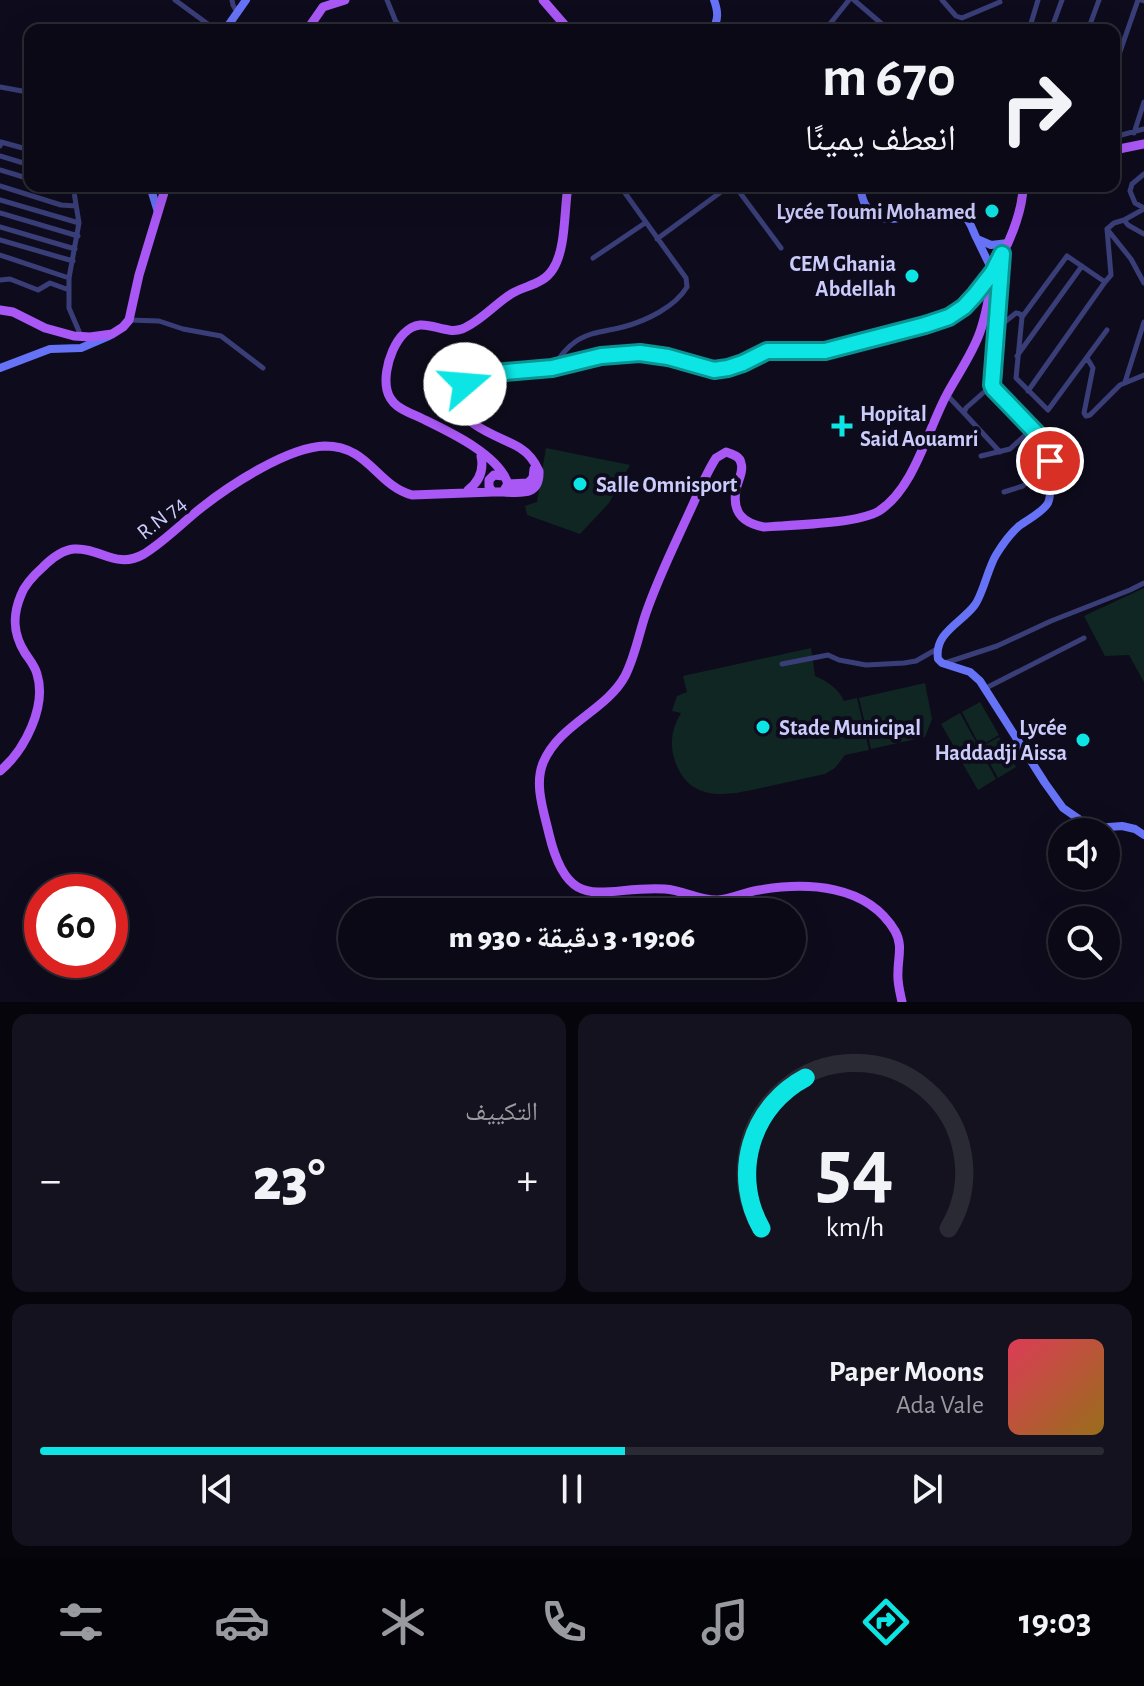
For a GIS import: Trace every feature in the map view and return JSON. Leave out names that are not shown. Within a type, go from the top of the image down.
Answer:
[{"type":"main road","points":[[311,24],[326,4],[343,0]]},
{"type":"main road","points":[[543,0],[564,24]]},
{"type":"main road","points":[[1120,149],[1144,144]]},
{"type":"main road","points":[[0,310],[13,312],[45,328],[81,336],[112,334],[129,320],[164,192]]},
{"type":"main road","points":[[498,483],[478,453],[444,430],[392,402],[386,389],[386,372],[392,352],[402,336],[415,326],[461,329],[509,295],[549,275],[561,249],[567,192]]},
{"type":"main road","name":"R.N 74","points":[[0,771],[21,748],[31,731],[39,695],[37,673],[15,632],[17,606],[29,581],[64,551],[84,550],[110,559],[134,558],[155,546],[228,488],[310,447],[327,446],[352,452],[376,469],[390,485],[412,495],[464,492],[498,483],[524,492],[535,487],[540,474],[534,462],[520,448],[469,420],[462,412],[460,392],[471,378],[483,374],[552,368],[601,356],[640,353],[714,370],[743,363],[767,351],[825,351],[949,317],[964,307],[993,272],[1021,212],[1023,192]]},
{"type":"main road","points":[[902,1002],[897,975],[901,947],[897,934],[863,899],[846,892],[818,887],[781,887],[718,900],[664,889],[601,893],[586,892],[575,886],[561,870],[552,846],[539,783],[543,763],[559,739],[607,698],[627,673],[654,589],[716,458],[726,452],[741,460],[736,503],[742,518],[751,525],[764,527],[856,519],[880,510],[905,483],[947,394],[970,356],[989,302],[993,272]]},
{"type":"main road","points":[[464,492],[476,483],[481,473],[478,453]]},
{"type":"street","points":[[175,0],[208,24]]},
{"type":"street","points":[[226,0],[234,6],[248,0]]},
{"type":"street","points":[[387,0],[398,24]]},
{"type":"street","points":[[714,0],[718,11],[715,24]]},
{"type":"street","points":[[830,24],[852,0],[882,24]]},
{"type":"street","points":[[942,0],[956,16],[962,18],[1000,2]]},
{"type":"street","points":[[1031,24],[1038,0]]},
{"type":"street","points":[[1054,24],[1062,0]]},
{"type":"street","points":[[1090,24],[1099,0]]},
{"type":"street","points":[[1120,52],[1141,0]]},
{"type":"street","points":[[0,87],[24,92]]},
{"type":"street","points":[[1134,133],[1144,102]]},
{"type":"street","points":[[1120,136],[1144,129]]},
{"type":"street","points":[[0,146],[1,142],[24,148]]},
{"type":"street","points":[[0,156],[24,163]]},
{"type":"street","points":[[0,170],[24,177]]},
{"type":"street","points":[[1107,229],[1144,208],[1135,203],[1130,191],[1132,184],[1144,174]]},
{"type":"street","points":[[0,186],[61,205],[77,206]]},
{"type":"street","points":[[75,192],[79,223],[69,278],[69,308],[81,336]]},
{"type":"street","points":[[152,192],[158,212]]},
{"type":"street","points":[[552,368],[568,347],[582,337],[640,321],[672,304],[687,287],[686,278],[624,192]]},
{"type":"street","points":[[657,239],[729,192]]},
{"type":"street","points":[[738,192],[781,248]]},
{"type":"street","points":[[862,192],[865,206],[875,216],[885,220],[936,210],[963,215],[993,272]]},
{"type":"street","points":[[0,200],[79,223]]},
{"type":"street","points":[[0,213],[78,236]]},
{"type":"street","points":[[1124,220],[1144,234]]},
{"type":"street","points":[[593,258],[645,223]]},
{"type":"street","points":[[0,227],[75,249]]},
{"type":"street","points":[[1028,391],[1111,275],[1107,229]]},
{"type":"street","points":[[1107,229],[1131,259],[1144,283]]},
{"type":"street","points":[[977,239],[991,245],[1008,243]]},
{"type":"street","points":[[0,240],[73,261]]},
{"type":"street","points":[[782,664],[828,655],[866,665],[904,663],[916,661],[937,649],[950,627],[976,605],[986,575],[1004,544],[1019,526],[1048,503],[1048,448],[992,385],[1002,254]]},
{"type":"street","points":[[0,255],[69,278]]},
{"type":"street","points":[[1105,282],[1067,256],[1022,317],[1016,378],[1048,410],[1107,330]]},
{"type":"street","points":[[1017,357],[1082,266]]},
{"type":"street","points":[[0,280],[10,279],[38,290],[50,283],[69,290]]},
{"type":"street","points":[[996,330],[1016,313],[1022,317]]},
{"type":"street","points":[[129,320],[159,321],[221,336],[263,368]]},
{"type":"street","points":[[1125,382],[1144,322]]},
{"type":"street","points":[[0,368],[50,349],[81,348],[112,334]]},
{"type":"street","points":[[1087,358],[1093,368],[1084,413],[1086,416],[1114,390],[1142,374]]},
{"type":"street","points":[[964,413],[992,385]]},
{"type":"street","points":[[947,394],[1000,452]]},
{"type":"street","points":[[981,456],[1010,449],[1032,429]]},
{"type":"street","points":[[1004,492],[1027,483],[1050,461]]},
{"type":"street","points":[[942,663],[997,646],[1144,583]]},
{"type":"street","points":[[986,688],[1084,638]]},
{"type":"street","points":[[937,649],[938,659],[942,663],[970,672],[986,688],[1063,808],[1089,826],[1122,826],[1144,835]]},
{"type":"green space","name":"Salle Omnisport","points":[[546,448],[630,465],[609,503],[580,534],[527,515],[525,506],[537,502]]},
{"type":"green space","points":[[1144,588],[1144,682],[1129,655],[1105,656],[1084,616]]},
{"type":"green space","name":"Stade Municipal","points":[[811,648],[815,676],[839,692],[844,701],[857,698],[869,750],[845,755],[835,768],[825,774],[728,794],[703,791],[682,776],[672,748],[675,724],[681,713],[672,711],[677,696],[687,692],[683,676]]},
{"type":"green space","points":[[925,683],[932,719],[925,737],[871,749],[859,698]]},
{"type":"green space","points":[[980,702],[999,735],[980,746],[962,712]]},
{"type":"green space","points":[[960,713],[978,746],[960,757],[941,724]]},
{"type":"green space","points":[[999,737],[1016,767],[998,778],[981,747]]},
{"type":"green space","points":[[979,748],[996,779],[978,790],[960,759]]},
{"type":"place","name":"Lycée Toumi Mohamed","points":[[992,211]]},
{"type":"place","name":"CEM Ghania Abdellah","points":[[912,276]]},
{"type":"place","name":"Hopital Said Aouamri","points":[[842,426]]},
{"type":"place","name":"Salle Omnisport","points":[[580,484]]},
{"type":"place","name":"Stade Municipal","points":[[763,727]]},
{"type":"place","name":"Lycée Haddadji Aissa","points":[[1083,740]]},
{"type":"route","points":[[465,384],[483,374],[552,368],[601,356],[640,353],[714,370],[743,363],[767,351],[825,351],[949,317],[975,295],[1002,254],[992,385],[1045,442],[1050,461]]}]
